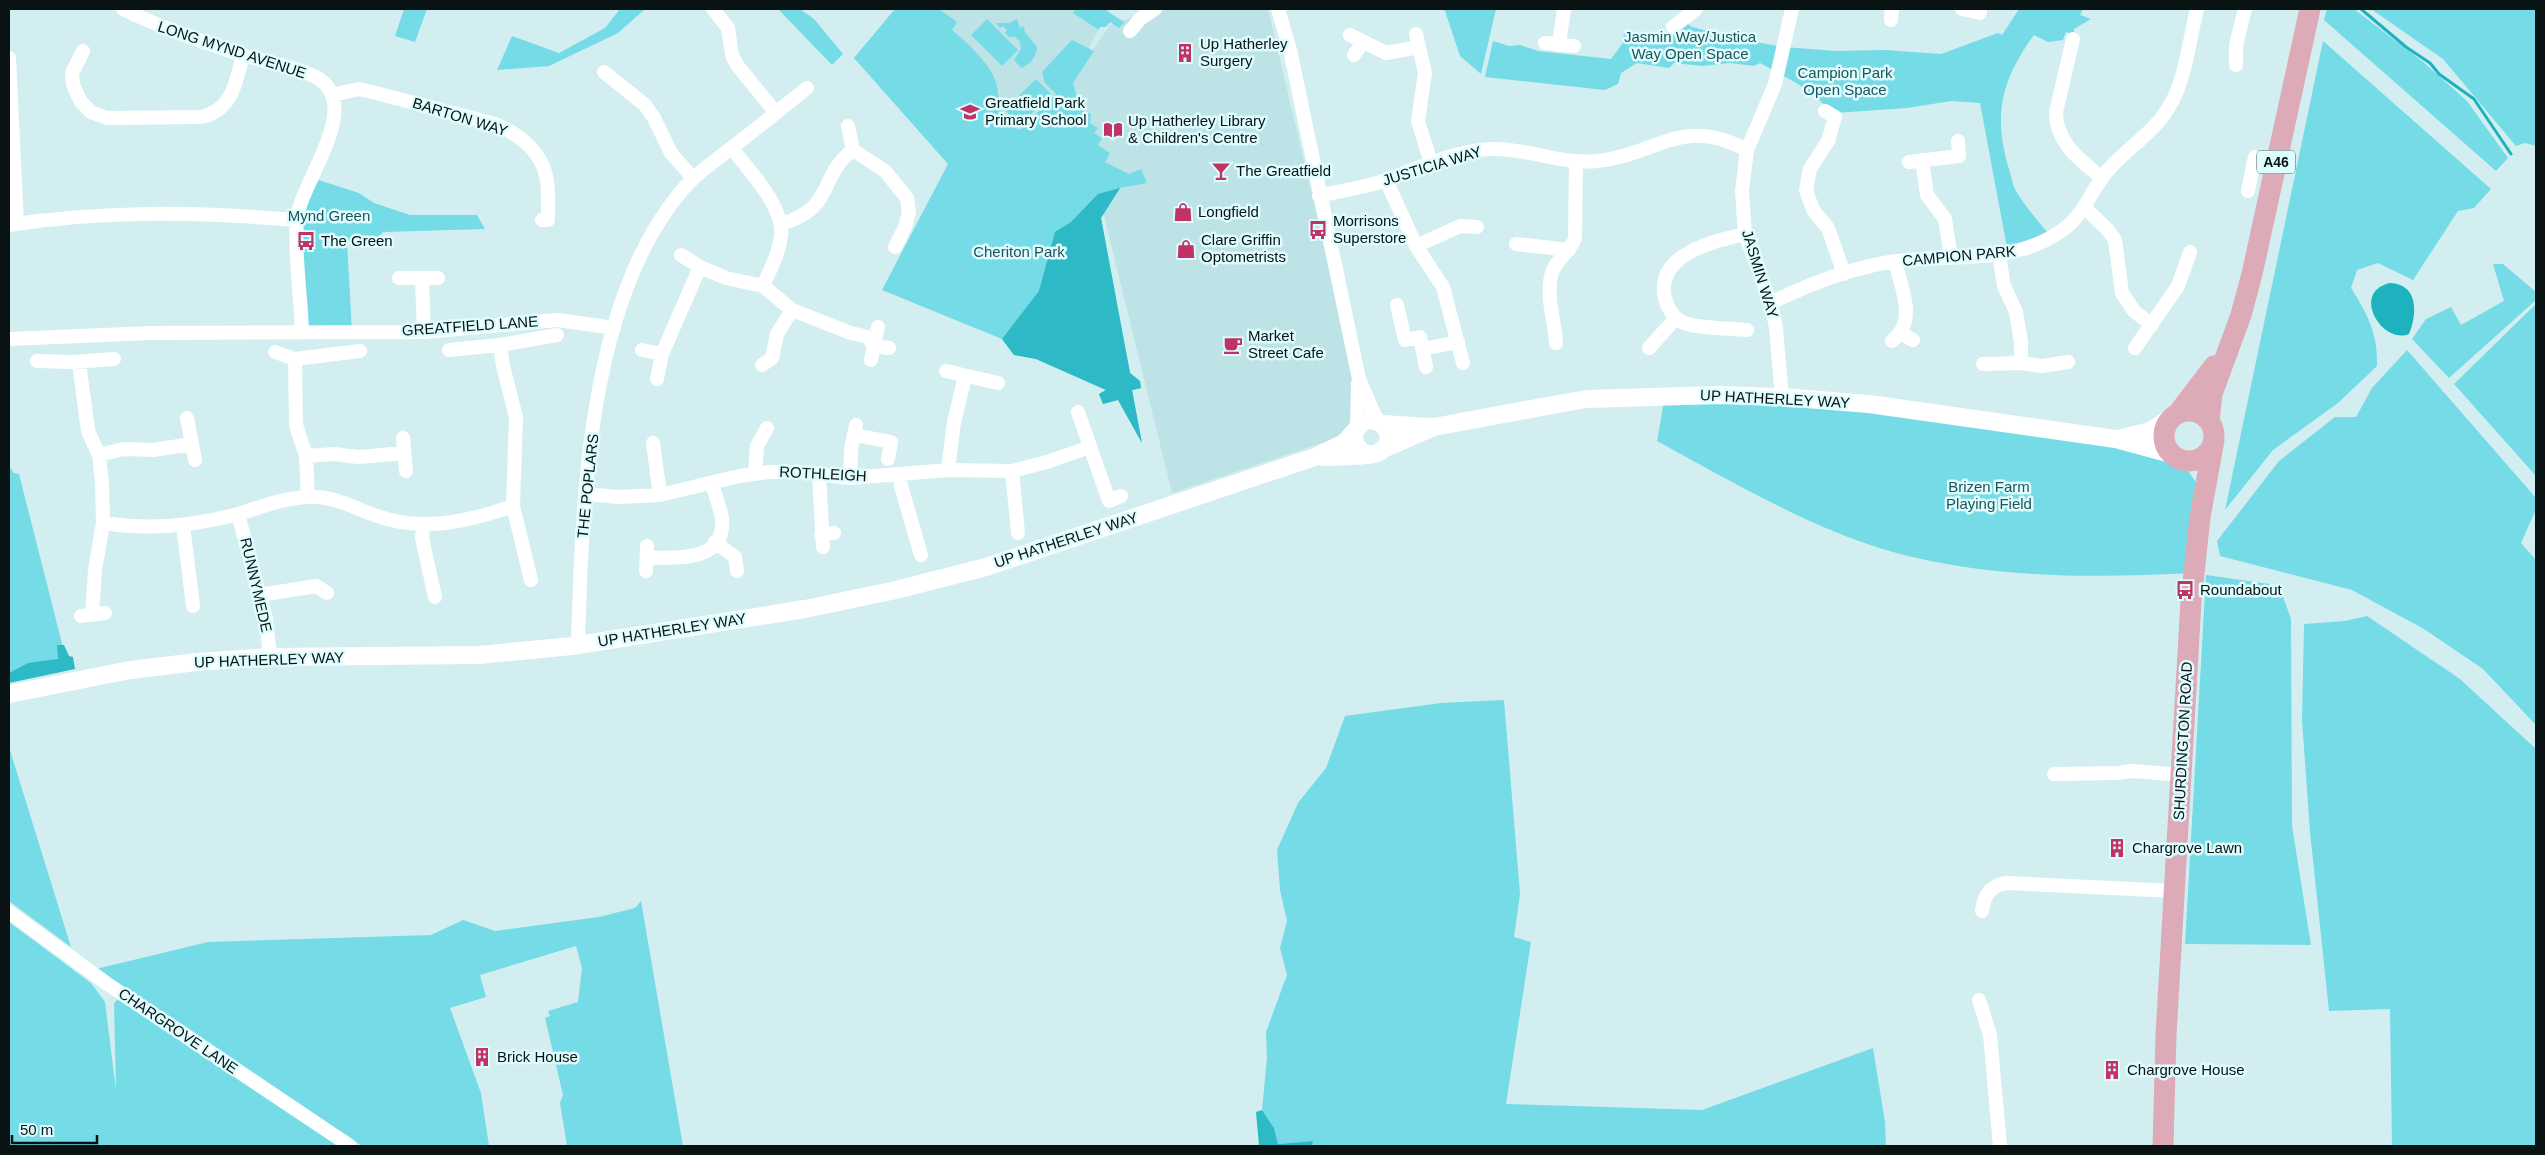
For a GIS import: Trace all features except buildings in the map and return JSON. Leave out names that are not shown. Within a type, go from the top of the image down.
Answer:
[{"type":"main road","name":"SHURDINGTON ROAD","points":[[2163,1146],[2166,1035],[2191,601],[2212,430],[2212,394],[2241,315],[2252,274],[2310,9]]},
{"type":"main road","name":"SHURDINGTON ROAD","points":[[2200,517],[2196,482],[2175,457],[2163,438],[2165,426],[2208,377],[2241,315]]},
{"type":"main road","points":[[2175,457],[2192,461],[2203,457],[2211,449],[2212,430],[2198,412],[2176,415]]},
{"type":"street","name":"LONG MYND AVENUE","points":[[123,9],[151,23],[314,77],[325,84],[332,95]]},
{"type":"street","points":[[713,9],[728,28],[732,55],[736,65],[776,113]]},
{"type":"street","points":[[1130,31],[1140,19],[1155,9]]},
{"type":"street","points":[[1278,9],[1290,50],[1359,379],[1388,437],[1375,452],[1359,450],[1355,445],[1359,379]]},
{"type":"street","points":[[1559,45],[1564,9]]},
{"type":"street","points":[[1673,27],[1696,9]]},
{"type":"street","name":"JASMIN WAY","points":[[1782,397],[1779,346],[1771,303],[1745,234],[1742,184],[1747,150],[1775,84],[1792,9]]},
{"type":"street","name":"CAMPION PARK","points":[[1771,303],[1844,274],[1895,261],[1999,255],[2020,251],[2052,238],[2085,208],[2102,178],[2156,124],[2170,106],[2182,78],[2198,9]]},
{"type":"street","points":[[2236,65],[2236,45],[2245,9]]},
{"type":"street","points":[[1957,12],[1980,13]]},
{"type":"street","points":[[1350,34],[1386,54],[1418,40],[1425,73],[1418,120],[1431,163]]},
{"type":"street","points":[[2073,39],[2056,112],[2057,124],[2066,144],[2080,160],[2102,178]]},
{"type":"street","points":[[1354,55],[1363,42]]},
{"type":"street","points":[[1545,43],[1574,46]]},
{"type":"street","points":[[83,51],[72,73],[75,91],[85,106],[107,118],[201,116],[214,112],[226,104],[233,92],[243,55]]},
{"type":"street","points":[[9,58],[13,225],[143,212],[218,213],[297,220]]},
{"type":"street","points":[[604,72],[629,84],[654,118],[671,152],[693,178]]},
{"type":"street","points":[[614,328],[631,274],[647,240],[668,208],[693,178],[807,88]]},
{"type":"street","name":"BARTON WAY","points":[[332,95],[359,89],[495,124],[514,133],[535,153],[546,176],[548,220],[542,220]]},
{"type":"street","points":[[302,332],[298,209],[329,135],[335,108],[332,95]]},
{"type":"street","points":[[1825,111],[1835,117],[1828,141],[1810,169],[1806,190],[1813,210],[1828,228],[1844,274]]},
{"type":"street","points":[[848,126],[853,150],[886,171],[910,195],[909,212],[905,227],[895,247]]},
{"type":"street","name":"JUSTICIA WAY","points":[[1320,196],[1386,180],[1431,163],[1472,152],[1494,149],[1576,162],[1616,158],[1677,137],[1694,135],[1724,139],[1747,150]]},
{"type":"street","points":[[1951,257],[1945,219],[1927,195],[1915,161],[1959,156],[1958,141]]},
{"type":"street","points":[[732,148],[775,208],[781,224],[782,236],[775,261],[763,286]]},
{"type":"street","points":[[781,224],[798,219],[813,209],[841,160],[853,150]]},
{"type":"street","points":[[2248,191],[2255,157]]},
{"type":"street","points":[[1556,343],[1560,325],[1550,294],[1551,278],[1557,262],[1569,250],[1575,233],[1576,162]]},
{"type":"street","points":[[2251,176],[2272,180]]},
{"type":"street","points":[[1386,180],[1416,246],[1443,286],[1463,363]]},
{"type":"street","points":[[2085,208],[2108,230],[2114,240],[2118,251],[2120,288],[2124,299],[2134,311],[2152,325]]},
{"type":"street","points":[[1416,246],[1458,220],[1477,227]]},
{"type":"street","points":[[1745,234],[1707,244],[1680,257],[1666,276],[1664,291],[1667,305],[1676,318],[1688,324],[1746,330]]},
{"type":"street","points":[[1516,244],[1569,250]]},
{"type":"street","points":[[2135,348],[2178,286],[2180,265],[2190,252]]},
{"type":"street","points":[[681,255],[726,278],[763,286],[792,310],[889,348]]},
{"type":"street","points":[[1999,255],[2004,286],[2016,312],[2021,342],[2021,363]]},
{"type":"street","points":[[1895,261],[1907,312],[1902,338]]},
{"type":"street","points":[[657,379],[662,354],[700,266]]},
{"type":"street","points":[[399,278],[438,278]]},
{"type":"street","points":[[422,278],[424,332]]},
{"type":"street","points":[[1397,305],[1405,340],[1420,337],[1426,368]]},
{"type":"street","points":[[772,361],[777,334],[792,310]]},
{"type":"street","points":[[1649,348],[1676,318]]},
{"type":"street","name":"GREATFIELD LANE","points":[[9,339],[159,333],[424,332],[558,320],[614,328]]},
{"type":"street","name":"THE POPLARS","points":[[578,645],[584,494],[600,386],[614,328]]},
{"type":"street","points":[[449,350],[500,345],[557,335]]},
{"type":"street","points":[[871,341],[871,360]]},
{"type":"street","points":[[1423,349],[1458,342]]},
{"type":"street","points":[[500,345],[503,366],[516,417],[513,506],[532,574]]},
{"type":"street","points":[[642,350],[662,354]]},
{"type":"street","points":[[275,352],[296,359],[360,351]]},
{"type":"street","points":[[37,361],[79,362],[114,359]]},
{"type":"street","points":[[296,359],[296,425],[306,456],[308,497]]},
{"type":"street","points":[[79,362],[88,431],[99,455],[102,482],[103,523],[95,570],[92,614]]},
{"type":"street","points":[[1983,364],[2021,363],[2042,366],[2068,362]]},
{"type":"street","points":[[946,371],[965,377],[998,383]]},
{"type":"street","points":[[948,470],[954,422],[965,377]]},
{"type":"street","name":"UP HATHERLEY WAY","points":[[1315,458],[1375,452],[1434,427],[1587,399],[1718,395],[1782,397],[1868,404],[2116,439],[2175,457]]},
{"type":"street","points":[[1078,412],[1109,501],[1121,496]]},
{"type":"street","name":"UP HATHERLEY WAY","points":[[2116,439],[2150,431],[2176,415]]},
{"type":"street","points":[[187,418],[195,460]]},
{"type":"street","points":[[1355,429],[1363,421],[1380,422]]},
{"type":"street","name":"UP HATHERLEY WAY","points":[[1380,422],[1434,427]]},
{"type":"street","points":[[755,473],[757,446],[767,428]]},
{"type":"street","name":"UP HATHERLEY WAY","points":[[9,694],[130,670],[270,657],[452,656],[578,645],[805,609],[905,588],[1023,555],[1315,458],[1344,444],[1355,429]]},
{"type":"street","points":[[850,478],[851,450],[856,430],[891,442],[888,459]]},
{"type":"street","points":[[403,438],[406,471]]},
{"type":"street","points":[[653,443],[660,496]]},
{"type":"street","points":[[99,455],[123,449],[153,450],[192,444]]},
{"type":"street","name":"ROTHLEIGH","points":[[584,494],[660,496],[755,473],[786,472],[850,478],[948,470],[1012,471],[1047,462],[1090,447]]},
{"type":"street","points":[[306,456],[334,454],[358,457],[404,453]]},
{"type":"street","points":[[1012,471],[1018,533]]},
{"type":"street","points":[[819,474],[826,538]]},
{"type":"street","points":[[900,474],[901,486],[921,555]]},
{"type":"street","points":[[647,558],[698,556],[709,550],[720,534],[722,519],[712,484]]},
{"type":"street","points":[[103,523],[142,527],[182,525],[238,514],[269,503],[308,497],[341,500],[385,519],[423,526],[471,518],[513,506]]},
{"type":"street","name":"RUNNYMEDE","points":[[238,514],[266,619],[270,657]]},
{"type":"street","points":[[182,525],[193,606]]},
{"type":"street","points":[[423,526],[422,538],[435,597]]},
{"type":"street","points":[[715,542],[734,558],[737,571]]},
{"type":"street","points":[[260,595],[320,585]]},
{"type":"street","points":[[2054,774],[2118,774],[2133,771],[2181,775]]},
{"type":"street","points":[[1982,911],[1988,892],[1996,886],[2006,883],[2174,891]]},
{"type":"street","name":"CHARGROVE LANE","points":[[9,912],[106,983],[350,1146]]},
{"type":"street","points":[[1979,1000],[1990,1035],[2000,1146]]},
{"type":"shaded area","name":"Greatfield Park Primary School","points":[[895,9],[1109,10],[1082,61],[1060,91],[996,154],[854,58]]},
{"type":"shaded area","points":[[1156,9],[1268,9],[1367,428],[1172,493],[1071,81],[1110,25]]},
{"type":"shaded area","points":[[1120,188],[1101,218],[1130,373],[1140,381],[1141,388],[1132,390],[1142,443],[1118,400],[1103,404],[1099,394],[1106,390],[1036,359],[1014,355],[1002,339],[1039,291],[1055,232],[1071,222],[1098,194]]},
{"type":"shaded area","points":[[2390,283],[2406,289],[2411,295],[2414,310],[2409,334],[2399,335],[2389,332],[2374,316],[2371,306],[2372,296],[2378,288]]},
{"type":"shaded area","points":[[57,645],[64,645],[69,656],[73,657],[75,669],[9,683],[9,673],[28,663],[58,659]]},
{"type":"shaded area","points":[[1262,1110],[1274,1128],[1278,1144],[1313,1141],[1312,1146],[1259,1146],[1256,1112]]},
{"type":"green space","points":[[404,9],[427,9],[415,42],[395,36]]},
{"type":"green space","points":[[620,9],[645,9],[618,33],[549,66],[497,70],[512,36],[559,53],[605,28]]},
{"type":"green space","points":[[778,9],[800,9],[814,19],[843,54],[832,65]]},
{"type":"green space","name":"Cheriton Park","points":[[895,9],[939,9],[957,22],[952,30],[974,50],[989,68],[996,81],[1002,113],[1011,125],[1020,130],[1056,94],[1045,83],[1042,72],[1072,40],[1094,51],[1073,83],[1080,109],[1091,114],[1090,123],[1098,128],[1094,133],[1102,138],[1098,145],[1110,153],[1105,162],[1129,174],[1141,169],[1147,183],[1120,188],[1101,218],[1130,373],[1140,381],[1141,388],[1132,390],[1142,443],[1118,400],[1103,404],[1099,394],[1106,390],[1036,359],[1014,355],[1002,339],[882,290],[948,164],[854,58]]},
{"type":"green space","points":[[1075,9],[1104,9],[1124,22],[1119,28],[1110,22],[1106,27],[1100,27],[1099,30],[1073,13]]},
{"type":"green space","points":[[1441,9],[1496,9],[1481,74],[1460,56],[1445,11]]},
{"type":"green space","name":"Campion Park Open Space","points":[[2019,9],[2083,9],[2080,15],[2091,19],[2074,29],[2074,35],[2066,32],[2063,40],[2048,42],[2034,35],[2014,67],[2008,82],[2003,97],[2001,113],[2003,147],[2016,191],[2052,238],[2008,253],[1980,103],[1951,101],[1907,108],[1835,113],[1798,84],[1760,63],[1754,66],[1730,63],[1702,66],[1674,63],[1669,68],[1637,63],[1621,73],[1618,84],[1605,90],[1485,77],[1493,41],[1509,46],[1520,45],[1538,51],[1611,59],[1622,44],[1624,33],[1660,40],[1669,39],[1686,23],[1692,27],[1749,41],[1784,47],[1836,51],[1885,50],[1941,54],[1998,33],[2002,35]]},
{"type":"green space","points":[[2327,9],[2354,9],[2422,61],[2467,101],[2508,158],[2496,171],[2324,20]]},
{"type":"green space","points":[[2371,9],[2536,9],[2536,146],[2525,143],[2516,146],[2443,59]]},
{"type":"green space","points":[[987,19],[1018,50],[1002,66],[971,35]]},
{"type":"green space","points":[[1017,19],[1020,28],[1023,26],[1024,31],[1037,47],[1036,54],[1032,60],[1021,68],[1014,60],[1021,49],[1020,42],[1015,37],[1009,37],[1005,33],[1007,30],[1003,26],[1000,28],[996,23],[1009,23]]},
{"type":"green space","points":[[2323,41],[2491,189],[2474,208],[2458,211],[2413,280],[2378,263],[2357,270],[2351,288],[2374,334],[2377,366],[2338,403],[2273,450],[2225,510]]},
{"type":"green space","points":[[1036,79],[1051,94],[1020,125],[1005,110]]},
{"type":"green space","name":"Mynd Green","points":[[312,178],[359,193],[374,203],[410,215],[477,215],[485,229],[383,232],[377,239],[347,241],[352,332],[302,332],[297,242]]},
{"type":"green space","points":[[2493,264],[2503,264],[2536,292],[2536,300],[2449,378],[2412,339],[2426,319],[2451,307],[2461,325],[2504,301]]},
{"type":"green space","points":[[2536,304],[2536,476],[2454,384]]},
{"type":"green space","points":[[2407,350],[2536,498],[2536,509],[2521,543],[2536,560],[2536,725],[2483,669],[2424,629],[2352,590],[2220,556],[2217,541],[2279,461],[2335,417],[2356,417],[2372,388]]},
{"type":"green space","name":"Brizen Farm Playing Field","points":[[1665,396],[1782,397],[2171,454],[2180,460],[2196,482],[2194,573],[2080,576],[2005,572],[1930,561],[1862,542],[1772,503],[1657,441]]},
{"type":"green space","points":[[9,466],[14,473],[19,474],[68,667],[9,679]]},
{"type":"green space","points":[[2206,575],[2269,584],[2281,591],[2291,619],[2292,826],[2311,945],[2185,944]]},
{"type":"green space","points":[[2367,616],[2460,679],[2536,749],[2536,1146],[2392,1146],[2390,1009],[2329,1011],[2310,832],[2302,720],[2304,624],[2345,621]]},
{"type":"green space","points":[[1504,700],[1520,894],[1514,937],[1531,942],[1506,1104],[1702,1110],[1873,1048],[1885,1122],[1886,1146],[1312,1146],[1313,1141],[1278,1144],[1274,1128],[1262,1110],[1267,1058],[1266,1032],[1287,975],[1280,948],[1287,921],[1280,890],[1277,850],[1298,803],[1326,768],[1345,716],[1441,703]]},
{"type":"green space","points":[[9,747],[71,947],[9,901]]},
{"type":"green space","points":[[641,901],[683,1146],[567,1146],[560,1103],[563,1095],[545,1018],[550,1016],[548,1011],[578,1002],[582,968],[576,946],[480,975],[486,997],[450,1008],[481,1093],[489,1146],[362,1146],[185,1026],[96,969],[208,942],[431,935],[463,920],[495,931],[599,917],[635,908]]},
{"type":"green space","points":[[9,922],[91,983],[105,1002],[116,1090],[114,1003],[120,998],[344,1146],[9,1146]]},
{"type":"waterway","points":[[2361,9],[2406,47],[2430,63],[2439,74],[2474,99],[2511,154]]},
{"type":"place","name":"Up Hatherley Surgery","points":[[1185,53]]},
{"type":"place","name":"Greatfield Park Primary School","points":[[970,112]]},
{"type":"place","name":"Up Hatherley Library & Children's Centre","points":[[1113,130]]},
{"type":"place","name":"The Greatfield","points":[[1221,171]]},
{"type":"place","name":"Longfield","points":[[1183,212]]},
{"type":"place","name":"Morrisons Superstore","points":[[1318,230]]},
{"type":"place","name":"The Green","points":[[306,241]]},
{"type":"place","name":"Clare Griffin Optometrists","points":[[1186,249]]},
{"type":"place","name":"Market Street Cafe","points":[[1233,345]]},
{"type":"place","name":"Roundabout","points":[[2185,590]]},
{"type":"place","name":"Chargrove Lawn","points":[[2117,848]]},
{"type":"place","name":"Brick House","points":[[482,1057]]},
{"type":"place","name":"Chargrove House","points":[[2112,1070]]},
{"type":"park label","name":"Jasmin Way/Justica Way Open Space","points":[[1690,46]]}]
